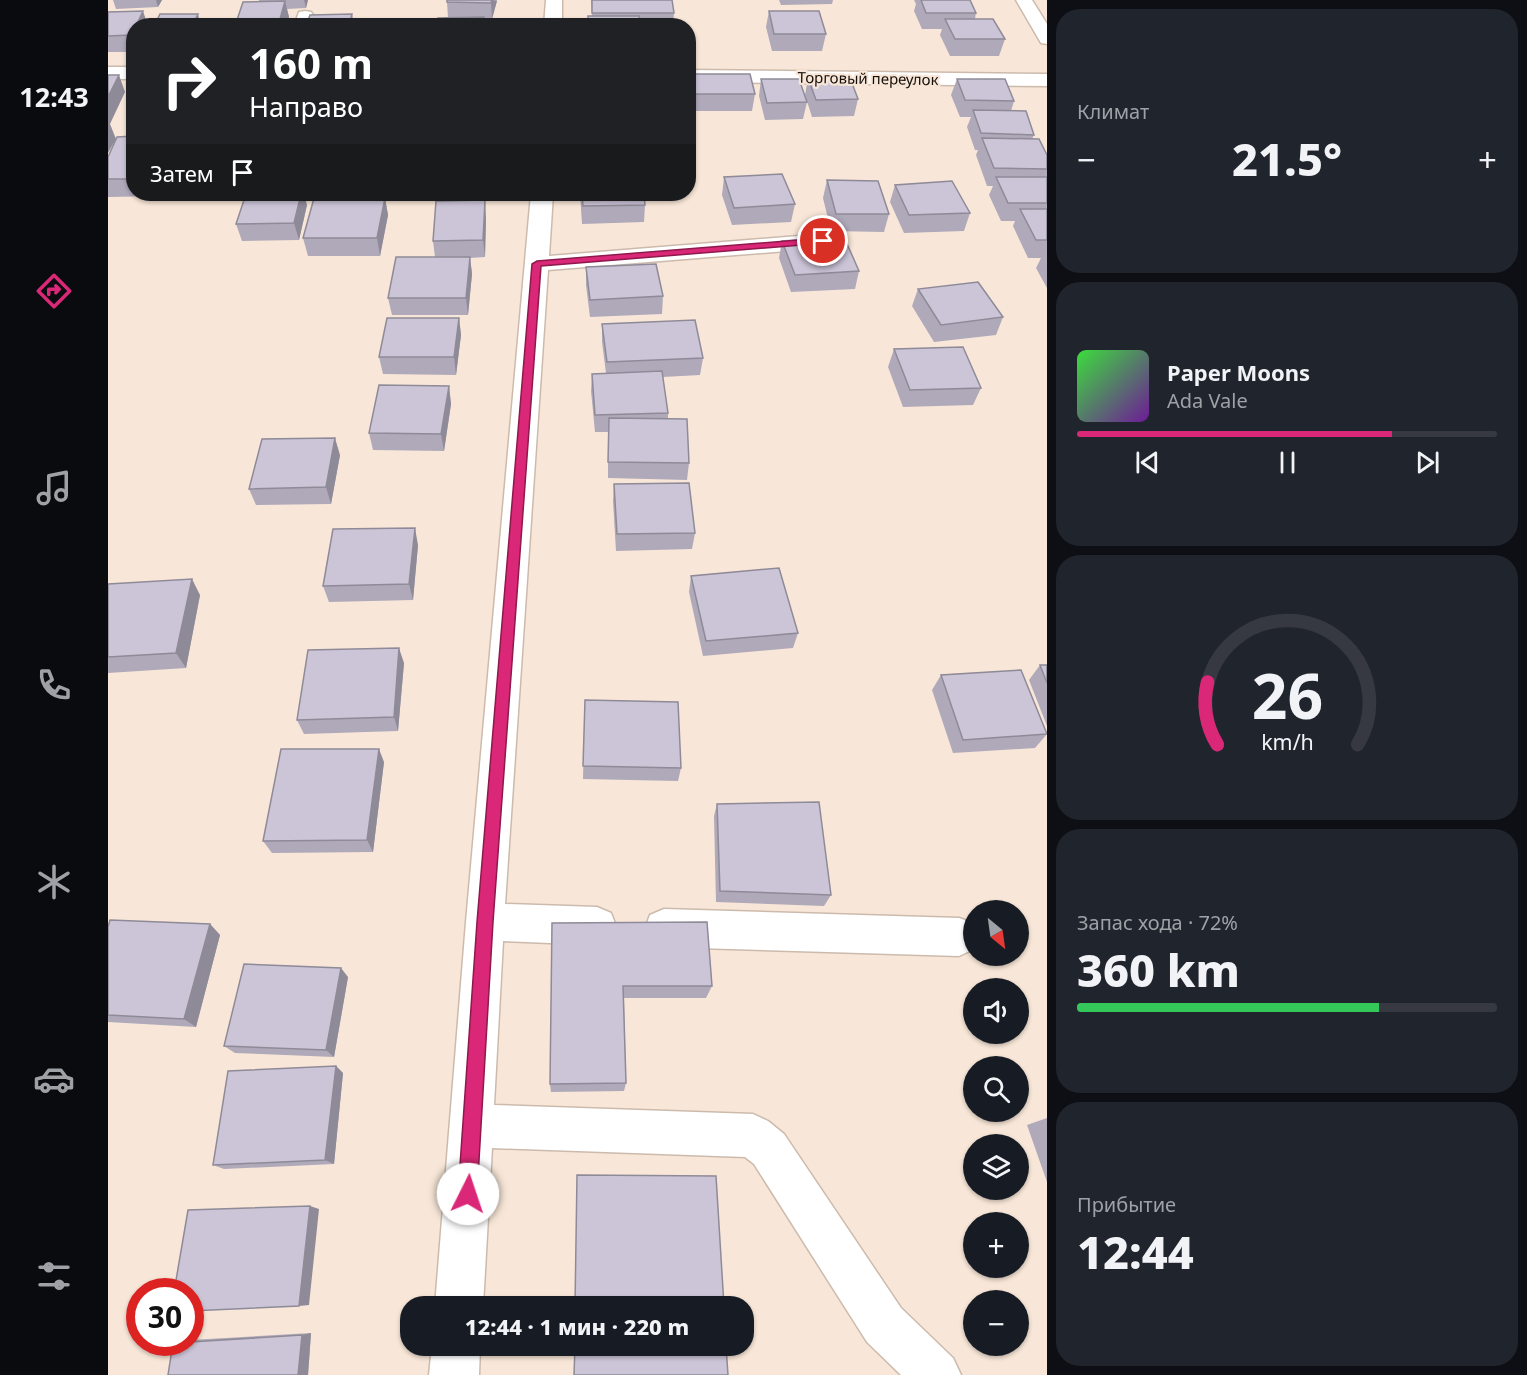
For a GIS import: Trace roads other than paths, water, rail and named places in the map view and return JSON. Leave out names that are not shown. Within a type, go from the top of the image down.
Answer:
[{"type":"street","points":[[553,18],[554,0]]},
{"type":"street","points":[[1024,0],[1047,39]]},
{"type":"street","points":[[108,73],[126,73]]},
{"type":"street","name":"Торговый переулок","points":[[696,75],[1047,80]]},
{"type":"street","points":[[460,1296],[485,922],[542,201]]},
{"type":"street","points":[[537,264],[823,241]]},
{"type":"street","points":[[485,922],[958,937]]},
{"type":"street","points":[[473,1126],[753,1136],[769,1149],[884,1325],[936,1375]]},
{"type":"street","points":[[454,1375],[455,1356]]}]
